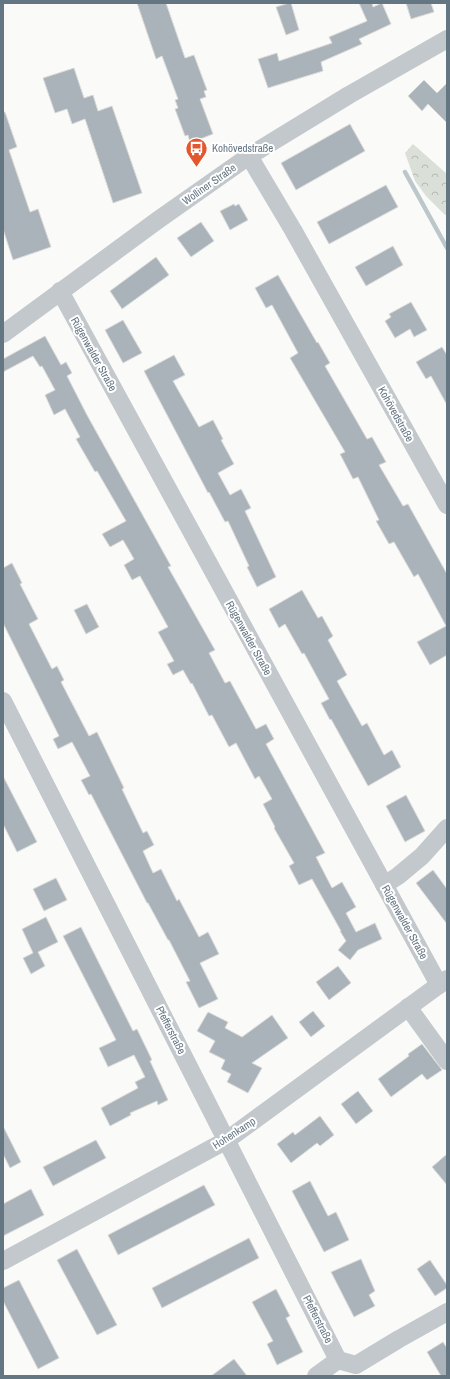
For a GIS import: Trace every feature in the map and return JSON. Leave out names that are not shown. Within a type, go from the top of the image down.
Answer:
[{"type":"street","name":"Wolliner Straße","points":[[3,334],[60,291],[250,156],[348,95],[447,40]]},
{"type":"street","name":"Kohövedstraße","points":[[250,156],[447,505]]},
{"type":"street","name":"Rügenwalder Straße","points":[[60,291],[384,885],[443,982]]},
{"type":"street","name":"Pfefferstraße","points":[[3,701],[338,1360]]},
{"type":"street","points":[[384,885],[398,876],[422,856],[447,828]]},
{"type":"street","name":"Hohenkamp","points":[[3,1261],[227,1140],[443,982]]},
{"type":"street","points":[[408,1007],[447,1061]]},
{"type":"street","points":[[316,1376],[338,1360],[356,1365],[447,1312]]},
{"type":"green space","points":[[413,144],[447,174],[447,214],[445,215],[426,196],[415,181],[405,153]]},
{"type":"building","points":[[137,3],[166,3],[185,58],[194,55],[207,90],[204,91],[206,97],[200,99],[213,134],[190,143],[188,135],[185,136],[175,109],[178,108],[175,100],[178,99],[162,56],[156,59]]},
{"type":"building","points":[[291,3],[299,30],[286,35],[276,7]]},
{"type":"building","points":[[359,3],[372,3],[373,7],[382,3],[391,24],[359,39],[362,44],[321,62],[323,71],[268,88],[258,59],[277,53],[279,61],[332,43],[329,37],[367,21]]},
{"type":"building","points":[[406,3],[431,3],[434,12],[411,19]]},
{"type":"building","points":[[74,68],[84,98],[93,95],[98,111],[112,106],[142,193],[113,203],[85,119],[72,124],[67,109],[55,113],[43,78]]},
{"type":"building","points":[[424,80],[437,93],[447,83],[447,123],[428,104],[422,111],[408,96]]},
{"type":"building","points":[[3,112],[5,112],[17,147],[9,150],[30,212],[38,209],[51,247],[13,260],[3,229]]},
{"type":"building","points":[[350,124],[365,151],[296,190],[281,163]]},
{"type":"building","points":[[386,185],[398,207],[329,244],[317,222]]},
{"type":"building","points":[[234,204],[235,206],[239,204],[248,220],[230,230],[220,211]]},
{"type":"building","points":[[201,222],[214,241],[191,257],[177,238]]},
{"type":"building","points":[[393,246],[403,265],[366,286],[355,267]]},
{"type":"building","points":[[156,257],[169,275],[122,309],[110,291]]},
{"type":"building","points":[[278,275],[330,363],[325,366],[367,439],[372,437],[386,462],[379,465],[403,506],[408,504],[447,574],[447,655],[430,665],[417,642],[446,626],[418,574],[414,577],[394,542],[389,544],[376,521],[379,520],[358,477],[353,479],[340,454],[345,452],[290,358],[298,353],[272,305],[266,308],[255,288]]},
{"type":"building","points":[[411,302],[427,330],[414,337],[410,329],[395,338],[385,321],[391,317],[389,314]]},
{"type":"building","points":[[123,320],[142,353],[123,363],[105,330]]},
{"type":"building","points":[[45,336],[61,365],[66,362],[72,373],[67,376],[171,566],[168,567],[215,650],[209,653],[225,683],[230,681],[256,729],[266,724],[274,739],[266,744],[325,853],[316,857],[332,888],[342,882],[356,907],[346,913],[356,932],[375,923],[382,939],[358,950],[350,960],[338,950],[346,941],[312,879],[299,885],[289,866],[294,863],[274,828],[275,827],[263,804],[272,799],[259,776],[255,779],[236,743],[229,747],[212,715],[209,716],[192,683],[191,684],[183,670],[173,675],[167,664],[174,661],[158,632],[168,627],[140,576],[132,580],[124,565],[134,559],[123,540],[110,547],[102,534],[126,521],[97,471],[95,472],[76,439],[80,437],[65,409],[54,415],[45,395],[55,390],[42,366],[40,367],[33,356],[3,372],[3,359]]},
{"type":"building","points":[[442,347],[447,355],[447,405],[431,376],[426,379],[416,362]]},
{"type":"building","points":[[174,355],[185,375],[173,381],[199,427],[213,420],[223,439],[221,440],[234,464],[218,473],[230,495],[241,489],[251,508],[245,511],[276,577],[257,587],[228,521],[225,522],[209,492],[208,493],[144,371]]},
{"type":"building","points":[[12,563],[22,583],[20,584],[38,619],[29,624],[52,669],[57,666],[64,680],[61,682],[89,736],[97,732],[124,788],[122,789],[143,833],[147,831],[154,845],[143,851],[153,873],[161,869],[177,901],[179,899],[199,937],[208,932],[219,954],[200,963],[218,999],[199,1008],[186,982],[190,981],[169,940],[147,903],[91,794],[89,795],[81,780],[90,776],[72,742],[58,749],[53,739],[59,736],[3,623],[3,568]]},
{"type":"building","points":[[302,590],[318,618],[322,616],[333,636],[328,640],[347,675],[337,681],[362,726],[367,723],[384,755],[392,750],[401,767],[368,786],[321,703],[329,699],[304,653],[302,654],[285,624],[279,628],[269,609]]},
{"type":"building","points":[[87,604],[99,627],[86,634],[74,610]]},
{"type":"building","points":[[3,776],[37,842],[17,852],[3,824]]},
{"type":"building","points":[[406,795],[425,831],[405,842],[386,806]]},
{"type":"building","points":[[433,870],[447,889],[447,924],[416,883]]},
{"type":"building","points":[[56,878],[67,900],[44,911],[33,889]]},
{"type":"building","points":[[46,917],[58,942],[38,952],[45,966],[31,974],[23,958],[33,953],[22,929]]},
{"type":"building","points":[[81,927],[133,1031],[137,1029],[152,1060],[150,1061],[168,1100],[158,1105],[157,1101],[130,1113],[131,1115],[110,1126],[101,1108],[138,1088],[135,1082],[145,1077],[134,1055],[108,1067],[99,1048],[116,1040],[63,936]]},
{"type":"building","points":[[338,966],[351,983],[329,1000],[316,982]]},
{"type":"building","points":[[313,1011],[325,1026],[311,1037],[299,1022]]},
{"type":"building","points":[[208,1012],[228,1022],[225,1028],[242,1037],[272,1015],[288,1038],[252,1063],[262,1068],[248,1093],[227,1082],[231,1074],[221,1069],[225,1060],[209,1052],[215,1041],[197,1031]]},
{"type":"building","points":[[422,1044],[442,1070],[427,1080],[422,1074],[391,1097],[378,1079],[409,1056],[408,1054]]},
{"type":"building","points":[[358,1091],[373,1111],[356,1124],[341,1104]]},
{"type":"building","points":[[320,1116],[334,1135],[320,1146],[317,1143],[291,1163],[277,1144],[293,1132],[295,1135]]},
{"type":"building","points":[[3,1126],[21,1162],[10,1168],[3,1154]]},
{"type":"building","points":[[96,1140],[106,1158],[53,1186],[43,1167]]},
{"type":"building","points":[[447,1154],[447,1185],[432,1167]]},
{"type":"building","points":[[310,1181],[328,1216],[336,1212],[349,1240],[324,1252],[292,1191]]},
{"type":"building","points":[[204,1185],[215,1205],[118,1255],[108,1235]]},
{"type":"building","points":[[31,1189],[44,1215],[3,1236],[3,1204]]},
{"type":"building","points":[[249,1238],[259,1258],[162,1308],[152,1288]]},
{"type":"building","points":[[77,1249],[117,1325],[97,1335],[57,1260]]},
{"type":"building","points":[[361,1259],[375,1291],[369,1295],[375,1306],[354,1317],[331,1272]]},
{"type":"building","points":[[430,1260],[447,1285],[447,1288],[435,1296],[417,1269]]},
{"type":"building","points":[[19,1280],[59,1358],[38,1369],[3,1301],[3,1288]]},
{"type":"building","points":[[276,1289],[290,1316],[286,1318],[303,1352],[277,1365],[267,1344],[273,1341],[252,1302]]},
{"type":"building","points":[[443,1342],[447,1348],[447,1376],[441,1376],[427,1352]]},
{"type":"building","points":[[234,1359],[247,1376],[211,1376]]},
{"type":"waterway","points":[[405,172],[447,248]]},
{"type":"place","name":"Kohövedstraße","points":[[197,168]]}]
